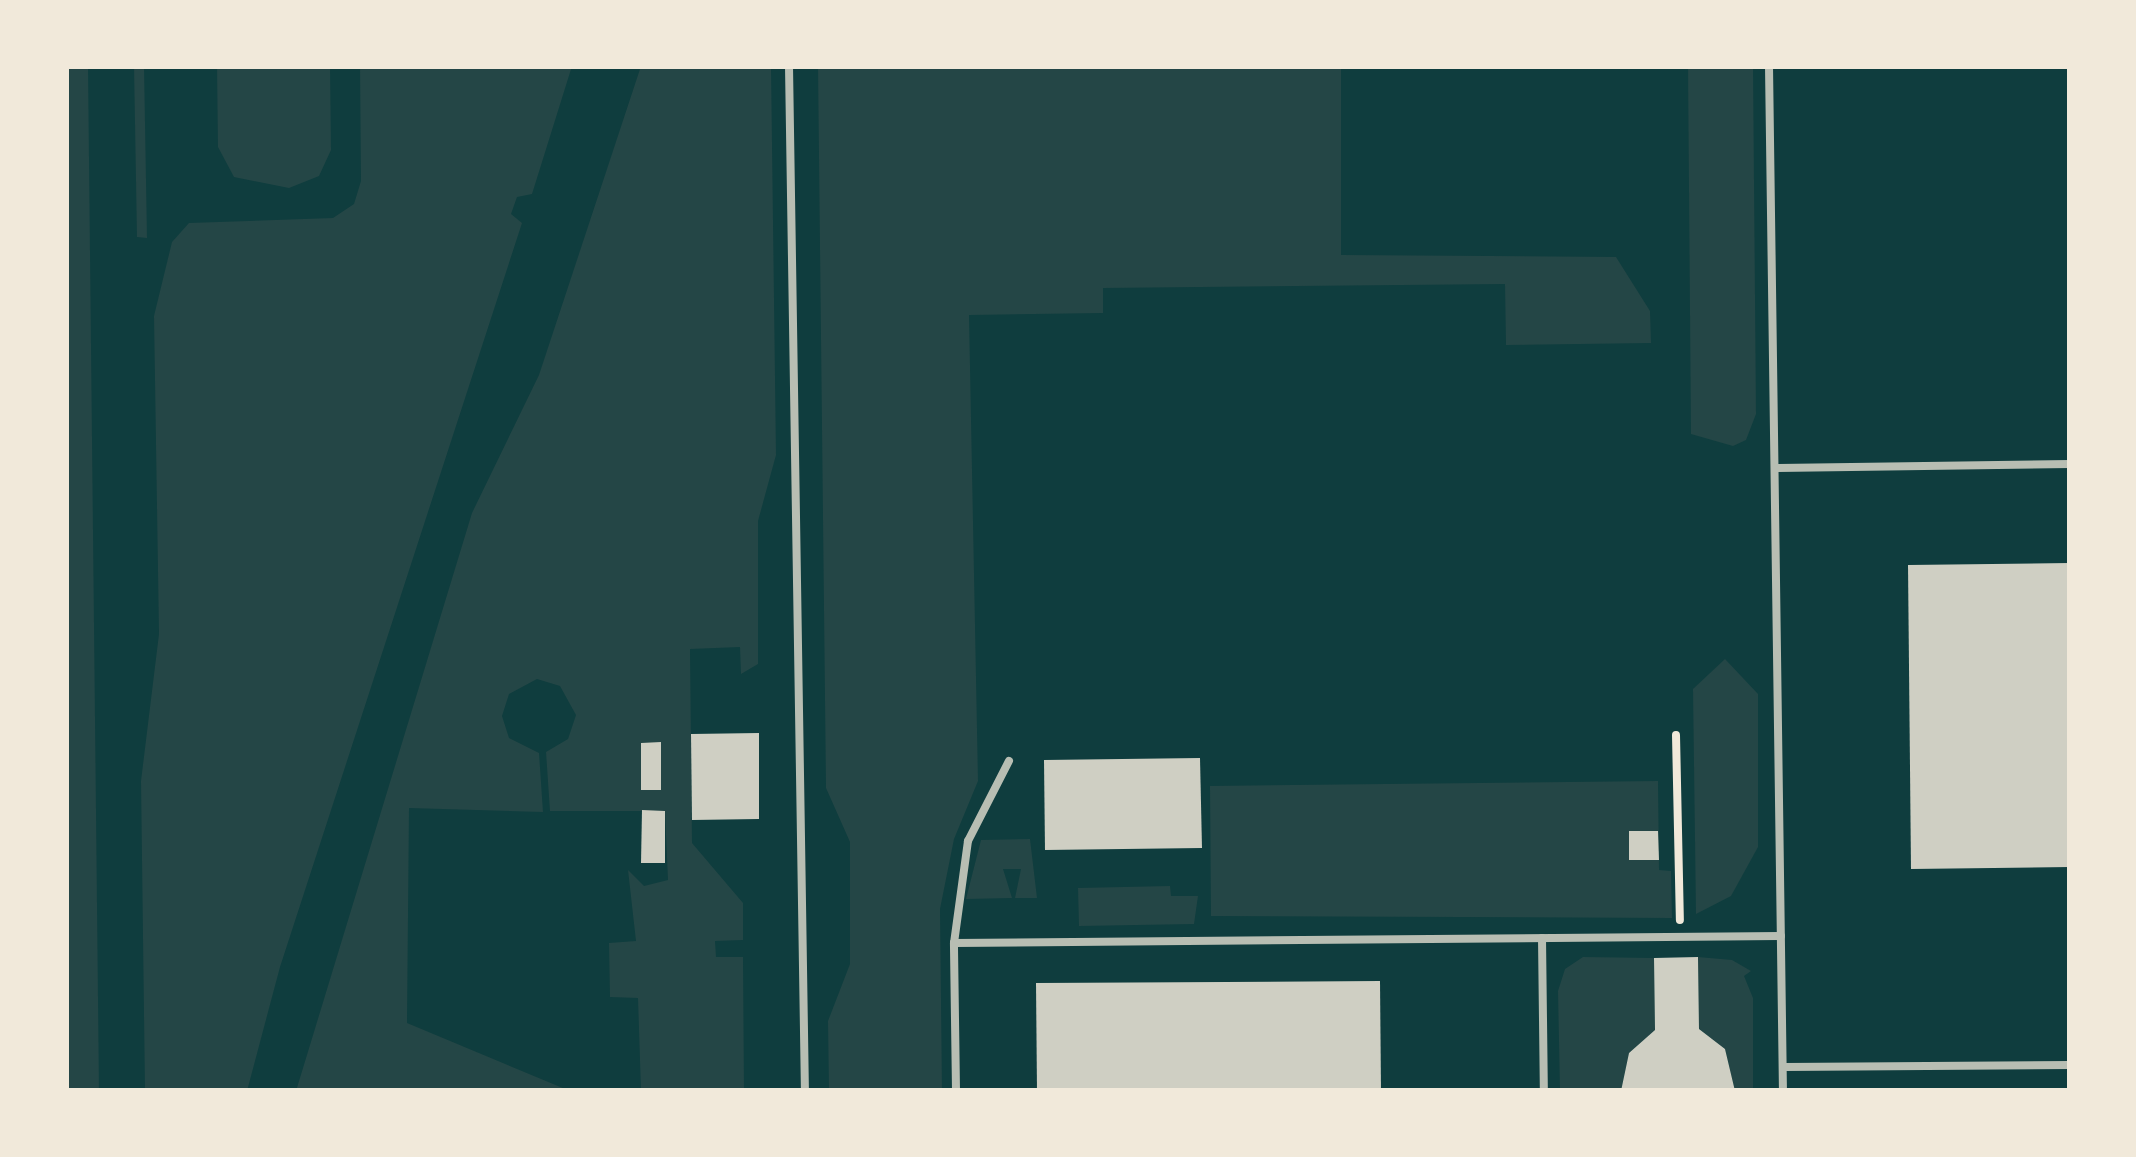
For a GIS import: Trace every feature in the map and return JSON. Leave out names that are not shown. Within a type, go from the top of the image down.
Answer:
[{"type":"lane","points":[[789,66],[805,1091]]},
{"type":"lane","points":[[1769,66],[1783,1091]]},
{"type":"lane","points":[[1774,468],[2070,464]]},
{"type":"lane","points":[[956,1091],[954,943],[968,841],[1010,761]]},
{"type":"lane","points":[[954,943],[1781,935]]},
{"type":"lane","points":[[1543,938],[1544,1091]]},
{"type":"lane","points":[[1783,1067],[2070,1065]]},
{"type":"path","points":[[1676,735],[1680,936]]},
{"type":"shaded area","points":[[66,66],[88,66],[99,1091],[66,1091]]},
{"type":"shaded area","points":[[134,66],[144,66],[147,238],[137,237]]},
{"type":"shaded area","points":[[217,66],[330,66],[331,150],[319,176],[289,188],[234,177],[218,147]]},
{"type":"shaded area","points":[[360,66],[572,66],[532,194],[517,197],[511,214],[522,223],[280,967],[247,1091],[145,1091],[141,781],[159,634],[154,316],[172,242],[189,223],[333,218],[354,204],[361,181]]},
{"type":"shaded area","points":[[641,66],[771,66],[776,455],[758,521],[758,664],[741,674],[740,647],[690,649],[692,843],[743,903],[743,940],[715,941],[716,957],[743,957],[744,1091],[641,1091],[638,998],[610,997],[609,943],[636,941],[628,870],[644,886],[668,880],[665,811],[550,811],[546,752],[568,739],[576,715],[560,686],[537,679],[509,694],[502,716],[509,738],[539,753],[543,812],[409,808],[407,1023],[570,1091],[296,1091],[472,513],[539,375]]},
{"type":"shaded area","points":[[818,66],[1341,66],[1341,255],[1616,257],[1650,311],[1651,343],[1506,345],[1505,284],[1103,288],[1103,313],[969,315],[978,781],[954,839],[940,909],[942,1091],[829,1091],[828,1021],[850,964],[850,842],[826,788]]},
{"type":"shaded area","points":[[1688,66],[1753,66],[1756,414],[1746,440],[1733,446],[1691,434]]},
{"type":"shaded area","points":[[1725,659],[1758,694],[1758,847],[1731,896],[1696,914],[1693,689]]},
{"type":"shaded area","points":[[1658,781],[1659,870],[1671,871],[1672,918],[1211,916],[1210,786]]},
{"type":"shaded area","points":[[1030,839],[1037,898],[1015,898],[1021,869],[1003,869],[1012,898],[966,899],[981,840]]},
{"type":"shaded area","points":[[1170,886],[1171,896],[1198,896],[1194,924],[1079,926],[1078,888]]},
{"type":"shaded area","points":[[1583,957],[1654,958],[1655,1030],[1629,1053],[1621,1091],[1560,1091],[1558,991],[1565,969]]},
{"type":"shaded area","points":[[1698,957],[1732,960],[1751,971],[1744,976],[1753,998],[1753,1091],[1735,1091],[1725,1049],[1699,1029]]},
{"type":"building","points":[[2070,563],[2070,867],[1911,869],[1908,565]]},
{"type":"building","points":[[759,733],[759,819],[692,820],[691,734]]},
{"type":"building","points":[[661,742],[661,790],[641,790],[641,743]]},
{"type":"building","points":[[1200,758],[1202,848],[1045,850],[1044,760]]},
{"type":"building","points":[[642,810],[665,811],[665,863],[641,863]]},
{"type":"building","points":[[1629,831],[1658,831],[1659,860],[1629,860]]},
{"type":"building","points":[[1698,957],[1699,1029],[1725,1049],[1735,1091],[1621,1091],[1629,1053],[1655,1030],[1654,958]]},
{"type":"building","points":[[1380,981],[1381,1091],[1037,1091],[1036,983]]}]
